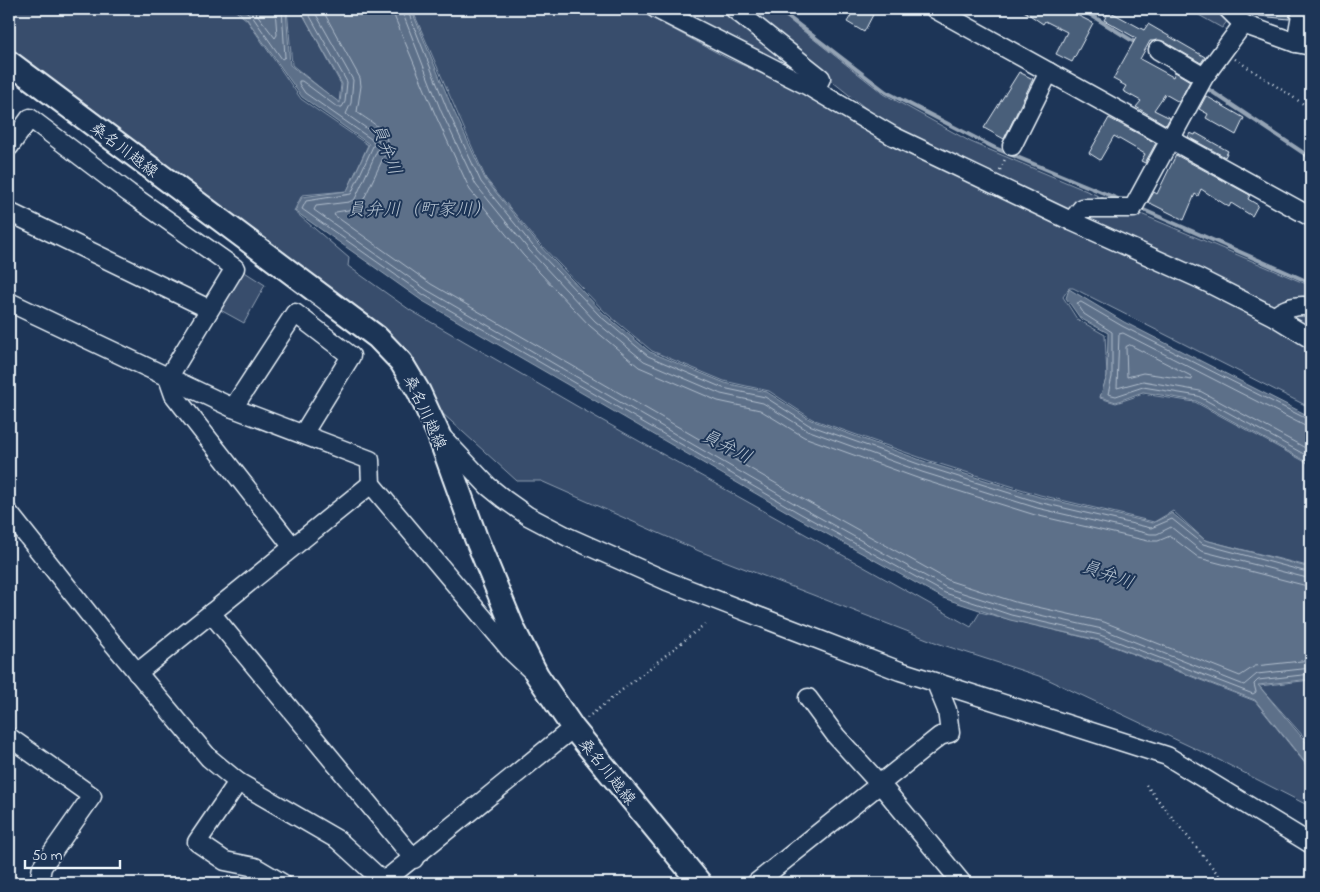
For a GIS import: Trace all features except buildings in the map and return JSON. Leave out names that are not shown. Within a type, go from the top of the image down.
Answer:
[{"type":"main road","name":"桑名川越線","points":[[9,62],[377,337],[401,362],[438,433],[479,548],[514,630],[537,675],[574,728],[700,883]]},
{"type":"street","points":[[656,9],[815,90],[893,136],[1071,221],[1200,279],[1275,317],[1311,339]]},
{"type":"street","points":[[734,9],[821,78],[815,90]]},
{"type":"street","points":[[935,9],[1311,216]]},
{"type":"street","points":[[1228,9],[1243,24],[1304,45],[1302,9]]},
{"type":"street","points":[[1071,221],[1082,208],[1135,205],[1204,77],[1243,24]]},
{"type":"street","points":[[1158,50],[1204,77]]},
{"type":"street","points":[[1012,146],[1049,72]]},
{"type":"street","points":[[9,147],[30,118],[129,194],[235,268],[168,378],[174,396],[292,546]]},
{"type":"street","points":[[9,212],[209,309]]},
{"type":"street","points":[[9,302],[233,408],[370,460],[371,484],[512,652],[537,675]]},
{"type":"street","points":[[1275,317],[1281,311],[1306,306],[1311,307]]},
{"type":"street","points":[[233,408],[295,313],[351,356],[303,434]]},
{"type":"street","points":[[438,433],[494,490],[528,516],[568,537],[667,581],[936,683],[1168,756],[1311,844]]},
{"type":"street","points":[[137,673],[292,546],[298,545],[371,484]]},
{"type":"street","points":[[9,513],[192,740],[238,782],[338,840],[384,882],[574,728]]},
{"type":"street","points":[[212,613],[414,859]]},
{"type":"street","points":[[756,883],[940,736],[950,733],[947,710],[936,683]]},
{"type":"street","points":[[808,698],[836,736],[962,883]]},
{"type":"street","points":[[9,737],[92,796],[42,868],[39,883]]},
{"type":"street","points":[[238,782],[197,842],[225,862],[256,866],[282,883]]},
{"type":"path","points":[[1223,52],[1311,109]]},
{"type":"path","points":[[574,728],[705,624]]},
{"type":"path","points":[[1146,785],[1225,883]]},
{"type":"shaded area","points":[[9,9],[233,9],[247,20],[301,99],[368,145],[347,191],[302,195],[294,211],[349,258],[348,266],[410,310],[580,408],[971,627],[980,612],[1099,641],[1255,701],[1311,771],[1311,807],[1217,759],[1045,678],[940,644],[699,551],[541,481],[517,481],[442,413],[409,362],[9,49]]},
{"type":"shaded area","points":[[287,9],[300,9],[341,84],[339,103],[292,65]]},
{"type":"shaded area","points":[[412,9],[635,9],[729,59],[806,93],[906,150],[1091,240],[1095,230],[879,119],[742,9],[775,9],[884,94],[971,142],[1311,286],[1311,408],[1073,288],[1069,288],[1063,297],[1077,319],[1105,335],[1107,376],[1100,398],[1116,403],[1143,394],[1195,402],[1311,465],[1311,567],[1205,540],[1173,511],[1154,522],[1040,495],[927,460],[812,419],[769,391],[724,381],[652,351],[605,312],[538,242],[486,179]]},
{"type":"shaded area","points":[[668,9],[728,9],[796,60],[814,86]]},
{"type":"shaded area","points":[[1188,9],[1219,9],[1228,20],[1222,28]]},
{"type":"shaded area","points":[[240,269],[265,285],[244,323],[215,307]]},
{"type":"shaded area","points":[[1311,680],[1311,745],[1259,686]]},
{"type":"water","name":"員弁川（町家川）","points":[[235,9],[286,9],[290,65],[340,103],[342,84],[300,9],[411,9],[452,107],[485,179],[537,243],[603,313],[650,352],[725,383],[767,392],[811,420],[926,462],[1040,497],[1153,523],[1172,513],[1205,540],[1311,568],[1311,679],[1258,685],[1311,748],[1311,770],[1255,700],[1098,640],[1010,620],[943,598],[798,518],[421,300],[295,211],[302,197],[347,191],[369,144],[302,97],[247,19]]},
{"type":"water","points":[[1069,289],[1124,322],[1311,417],[1311,464],[1196,401],[1143,392],[1116,402],[1100,397],[1107,376],[1108,333],[1080,318],[1066,298]]},
{"type":"waterway","points":[[778,9],[886,92],[995,148],[1123,201]]},
{"type":"waterway","points":[[1081,9],[1136,43]]},
{"type":"waterway","points":[[1205,87],[1311,158]]},
{"type":"waterway","points":[[1139,208],[1311,283]]},
{"type":"water label","name":"員弁川","points":[[387,149]]},
{"type":"water label","name":"員弁川","points":[[727,446]]},
{"type":"water label","name":"員弁川","points":[[1108,574]]}]
